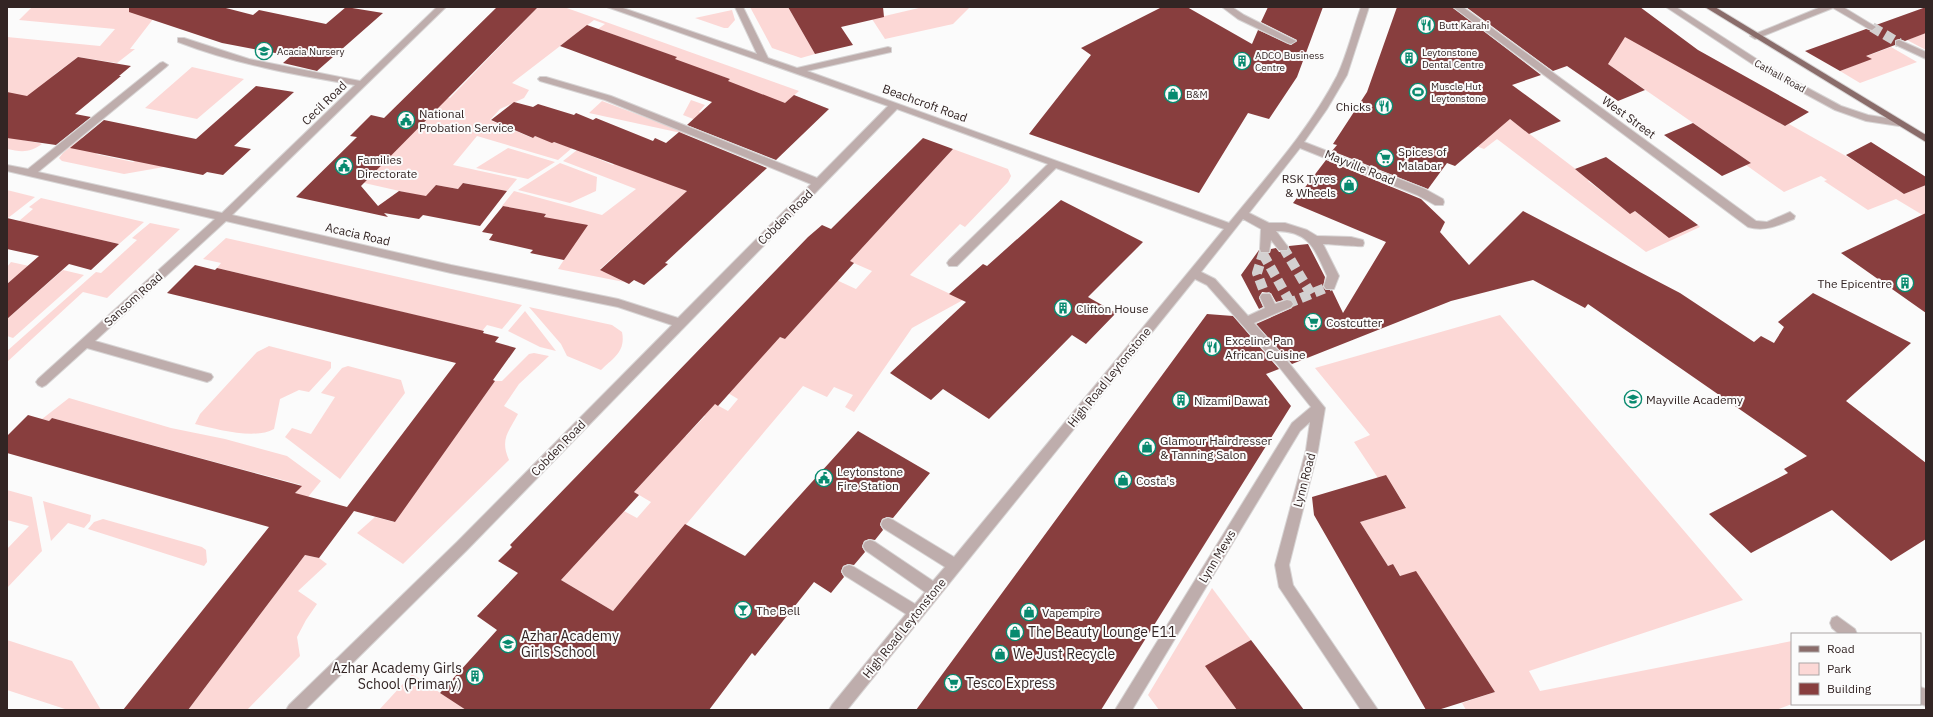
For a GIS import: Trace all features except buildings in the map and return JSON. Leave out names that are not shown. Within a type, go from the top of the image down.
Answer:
[{"type":"main road","name":"Cathall Road","points":[[1709,7],[1926,139]]},
{"type":"street","name":"Cecil Road","points":[[224,217],[442,7]]},
{"type":"street","name":"Beachcroft Road","points":[[610,7],[895,105],[1230,227]]},
{"type":"street","points":[[739,7],[764,60]]},
{"type":"street","points":[[1226,7],[1241,17],[1291,41]]},
{"type":"street","name":"High Road Leytonstone","points":[[837,710],[1194,274],[1298,142],[1322,109],[1342,75],[1366,7]]},
{"type":"street","name":"West Street","points":[[1457,7],[1752,224],[1760,228],[1766,227],[1790,216]]},
{"type":"street","name":"Cathall Road","points":[[1670,7],[1766,69],[1838,108],[1866,118],[1899,122]]},
{"type":"street","points":[[1755,36],[1830,7]]},
{"type":"street","points":[[1837,7],[1872,27]]},
{"type":"street","points":[[181,40],[205,50],[242,60],[363,84]]},
{"type":"street","points":[[1900,43],[1926,56]]},
{"type":"street","points":[[796,71],[888,50]]},
{"type":"street","points":[[30,173],[163,65]]},
{"type":"street","name":"Cobden Road","points":[[543,79],[608,98],[819,183]]},
{"type":"street","name":"Cobden Road","points":[[294,710],[462,546],[679,323],[895,105]]},
{"type":"street","name":"Mayville Road","points":[[1298,142],[1421,192],[1439,202]]},
{"type":"street","points":[[953,263],[1054,164]]},
{"type":"street","name":"Acacia Road","points":[[7,168],[451,269],[618,303],[644,310],[679,323]]},
{"type":"street","points":[[1242,214],[1268,227],[1285,228],[1303,233],[1315,240],[1351,241],[1359,243]]},
{"type":"street","name":"Sansom Road","points":[[42,382],[224,217]]},
{"type":"street","points":[[1268,227],[1283,247]]},
{"type":"street","points":[[1264,249],[1268,227]]},
{"type":"street","points":[[1315,240],[1333,276],[1330,286]]},
{"type":"street","points":[[1194,274],[1211,282],[1319,408]]},
{"type":"street","points":[[1266,297],[1272,310]]},
{"type":"street","points":[[1246,321],[1287,304]]},
{"type":"street","points":[[85,343],[207,377]]},
{"type":"street","name":"Lynn Mews","points":[[1123,710],[1296,427],[1319,408]]},
{"type":"street","name":"Lynn Road","points":[[1319,408],[1312,450],[1282,565],[1286,587],[1370,710]]},
{"type":"street","points":[[888,524],[955,565]]},
{"type":"street","points":[[870,546],[934,590]]},
{"type":"street","points":[[849,571],[916,612]]},
{"type":"street","points":[[1837,623],[1849,633]]},
{"type":"green space","points":[[32,7],[143,7],[160,10],[130,49],[135,49],[117,63],[78,57],[55,74],[11,121],[7,103],[7,37],[100,46],[115,29],[19,20]]},
{"type":"green space","points":[[538,7],[564,7],[799,91],[744,139],[683,115],[691,100],[705,105],[699,112],[716,119],[726,82],[730,79],[713,73],[709,76],[670,62],[676,57],[598,29],[605,24],[594,20],[512,83],[529,90],[524,98],[500,109],[490,120],[498,124],[496,126],[513,133],[516,131],[532,138],[535,136],[572,148],[558,160],[477,136],[453,165],[517,179],[507,191],[464,183],[458,189],[436,185],[426,197],[351,180],[423,93],[450,98]]},
{"type":"green space","points":[[750,7],[788,7],[815,54],[801,58],[772,48]]},
{"type":"green space","points":[[923,7],[970,7],[953,24],[885,39],[872,19]]},
{"type":"green space","points":[[1600,7],[1722,90],[1785,126],[1789,124],[1853,160],[1904,194],[1926,185],[1926,217],[1896,199],[1868,210],[1824,181],[1827,180],[1821,176],[1784,192],[1746,165],[1751,163],[1527,8]]},
{"type":"green space","points":[[732,10],[735,20],[728,28],[695,18]]},
{"type":"green space","points":[[1926,33],[1926,50],[1907,40]]},
{"type":"green space","points":[[1891,47],[1917,62],[1860,83],[1840,71],[1863,62],[1859,59]]},
{"type":"green space","points":[[192,67],[244,79],[197,119],[145,108]]},
{"type":"green space","points":[[1481,97],[1590,180],[1588,181],[1630,213],[1635,211],[1651,224],[1698,225],[1700,227],[1646,252],[1497,139],[1484,149],[1444,134]]},
{"type":"green space","points":[[602,101],[695,136],[589,113]]},
{"type":"green space","points":[[7,137],[42,144],[29,150],[21,151],[7,149]]},
{"type":"green space","points":[[81,138],[108,144],[96,154],[133,162],[142,155],[164,167],[124,174],[62,161],[59,158],[63,153]]},
{"type":"green space","points":[[508,148],[555,162],[528,179],[476,168]]},
{"type":"green space","points":[[953,149],[1008,169],[1011,176],[1008,182],[965,227],[960,224],[910,275],[963,300],[912,328],[854,412],[845,407],[853,395],[834,387],[827,397],[803,386],[613,611],[561,580],[624,511],[637,518],[651,502],[634,492],[659,465],[672,429],[686,436],[705,416],[691,408],[702,397],[728,411],[738,399],[728,393],[763,329],[785,339],[803,319],[817,271],[856,289],[872,271],[833,254],[858,252]]},
{"type":"green space","points":[[577,150],[613,165],[615,163],[725,157],[600,269],[624,282],[558,269],[567,255],[544,217],[546,214],[502,206],[514,191],[602,215],[636,189],[563,161]]},
{"type":"green space","points":[[560,163],[597,177],[596,191],[570,203],[518,190]]},
{"type":"green space","points":[[7,190],[35,197],[8,218]]},
{"type":"green space","points":[[41,198],[144,222],[119,244],[19,221],[33,209],[29,207]]},
{"type":"green space","points":[[150,223],[180,229],[107,298],[83,292],[7,362],[7,351],[96,272],[101,273],[137,240],[132,238]]},
{"type":"green space","points":[[226,238],[522,305],[502,329],[487,325],[482,331],[217,268],[221,263],[203,259]]},
{"type":"green space","points":[[11,262],[29,266],[7,284],[7,267]]},
{"type":"green space","points":[[63,270],[84,275],[13,338],[7,336],[7,319]]},
{"type":"green space","points":[[529,307],[612,325],[622,332],[622,345],[618,354],[601,370],[567,356],[561,344]]},
{"type":"green space","points":[[525,311],[556,351],[540,347],[508,331]]},
{"type":"green space","points":[[1500,315],[1743,600],[1529,671],[1540,691],[1791,641],[1791,704],[1776,710],[1466,710],[1462,703],[1495,692],[1480,669],[1464,675],[1393,564],[1388,566],[1360,522],[1406,507],[1386,476],[1378,478],[1354,442],[1370,435],[1315,368]]},
{"type":"green space","points":[[269,346],[331,362],[331,368],[309,392],[299,390],[280,399],[274,429],[257,434],[246,434],[224,431],[195,424],[200,414],[257,352]]},
{"type":"green space","points":[[534,353],[549,356],[519,384],[504,406],[518,414],[508,431],[505,441],[506,453],[509,460],[403,564],[357,533],[375,517],[394,522],[495,381],[502,381],[529,354]]},
{"type":"green space","points":[[348,366],[401,380],[405,393],[340,479],[285,437],[292,428],[311,434],[335,397],[321,393],[342,368]]},
{"type":"green space","points":[[69,398],[171,428],[225,439],[287,456],[321,481],[308,497],[295,494],[301,485],[52,418],[49,421],[42,419]]},
{"type":"green space","points":[[7,490],[32,497],[42,551],[7,588],[7,549],[29,526],[7,520]]},
{"type":"green space","points":[[43,501],[91,515],[90,521],[84,528],[68,523],[51,541]]},
{"type":"green space","points":[[103,519],[202,547],[206,550],[207,562],[204,566],[88,529],[94,522]]},
{"type":"green space","points":[[305,555],[319,558],[327,564],[298,591],[317,604],[297,637],[300,656],[247,710],[188,710]]},
{"type":"green space","points":[[1212,588],[1251,640],[1206,666],[1237,710],[1159,710],[1148,695]]},
{"type":"green space","points":[[7,640],[72,661],[101,710],[68,710],[7,690]]},
{"type":"green space","points":[[412,674],[466,710],[379,710]]},
{"type":"tunnel","points":[[1872,27],[1899,43]]},
{"type":"tunnel","points":[[1283,247],[1311,294]]},
{"type":"tunnel","points":[[1263,254],[1290,302]]},
{"type":"tunnel","points":[[1263,254],[1257,273],[1266,297]]},
{"type":"tunnel","points":[[1311,294],[1330,286]]},
{"type":"tunnel","points":[[1287,304],[1311,294]]},
{"type":"place","name":"Butt Karahi","points":[[1426,25]]},
{"type":"place","name":"Acacia Nursery","points":[[264,51]]},
{"type":"place","name":"Leytonstone Dental Centre","points":[[1409,58]]},
{"type":"place","name":"ADCO Business Centre","points":[[1242,61]]},
{"type":"place","name":"Muscle Hut Leytonstone","points":[[1418,92]]},
{"type":"place","name":"B&M","points":[[1173,94]]},
{"type":"place","name":"Chicks","points":[[1384,106]]},
{"type":"place","name":"National Probation Service","points":[[406,120]]},
{"type":"place","name":"Spices of Malabar","points":[[1385,158]]},
{"type":"place","name":"Families Directorate","points":[[344,166]]},
{"type":"place","name":"RSK Tyres & Wheels","points":[[1349,185]]},
{"type":"place","name":"The Epicentre","points":[[1905,283]]},
{"type":"place","name":"Clifton House","points":[[1063,308]]},
{"type":"place","name":"Costcutter","points":[[1313,322]]},
{"type":"place","name":"Exceline Pan African Cuisine","points":[[1212,347]]},
{"type":"place","name":"Mayville Academy","points":[[1633,399]]},
{"type":"place","name":"Nizami Dawat","points":[[1181,400]]},
{"type":"place","name":"Glamour Hairdresser & Tanning Salon","points":[[1147,447]]},
{"type":"place","name":"Leytonstone Fire Station","points":[[824,478]]},
{"type":"place","name":"Costa's","points":[[1123,480]]},
{"type":"place","name":"The Bell","points":[[743,610]]},
{"type":"place","name":"Vapempire","points":[[1029,612]]},
{"type":"place","name":"The Beauty Lounge E11","points":[[1015,632]]},
{"type":"place","name":"Azhar Academy Girls School","points":[[508,644]]},
{"type":"place","name":"We Just Recycle","points":[[1000,654]]},
{"type":"place","name":"Azhar Academy Girls School (Primary)","points":[[475,676]]},
{"type":"place","name":"Tesco Express","points":[[953,683]]}]
